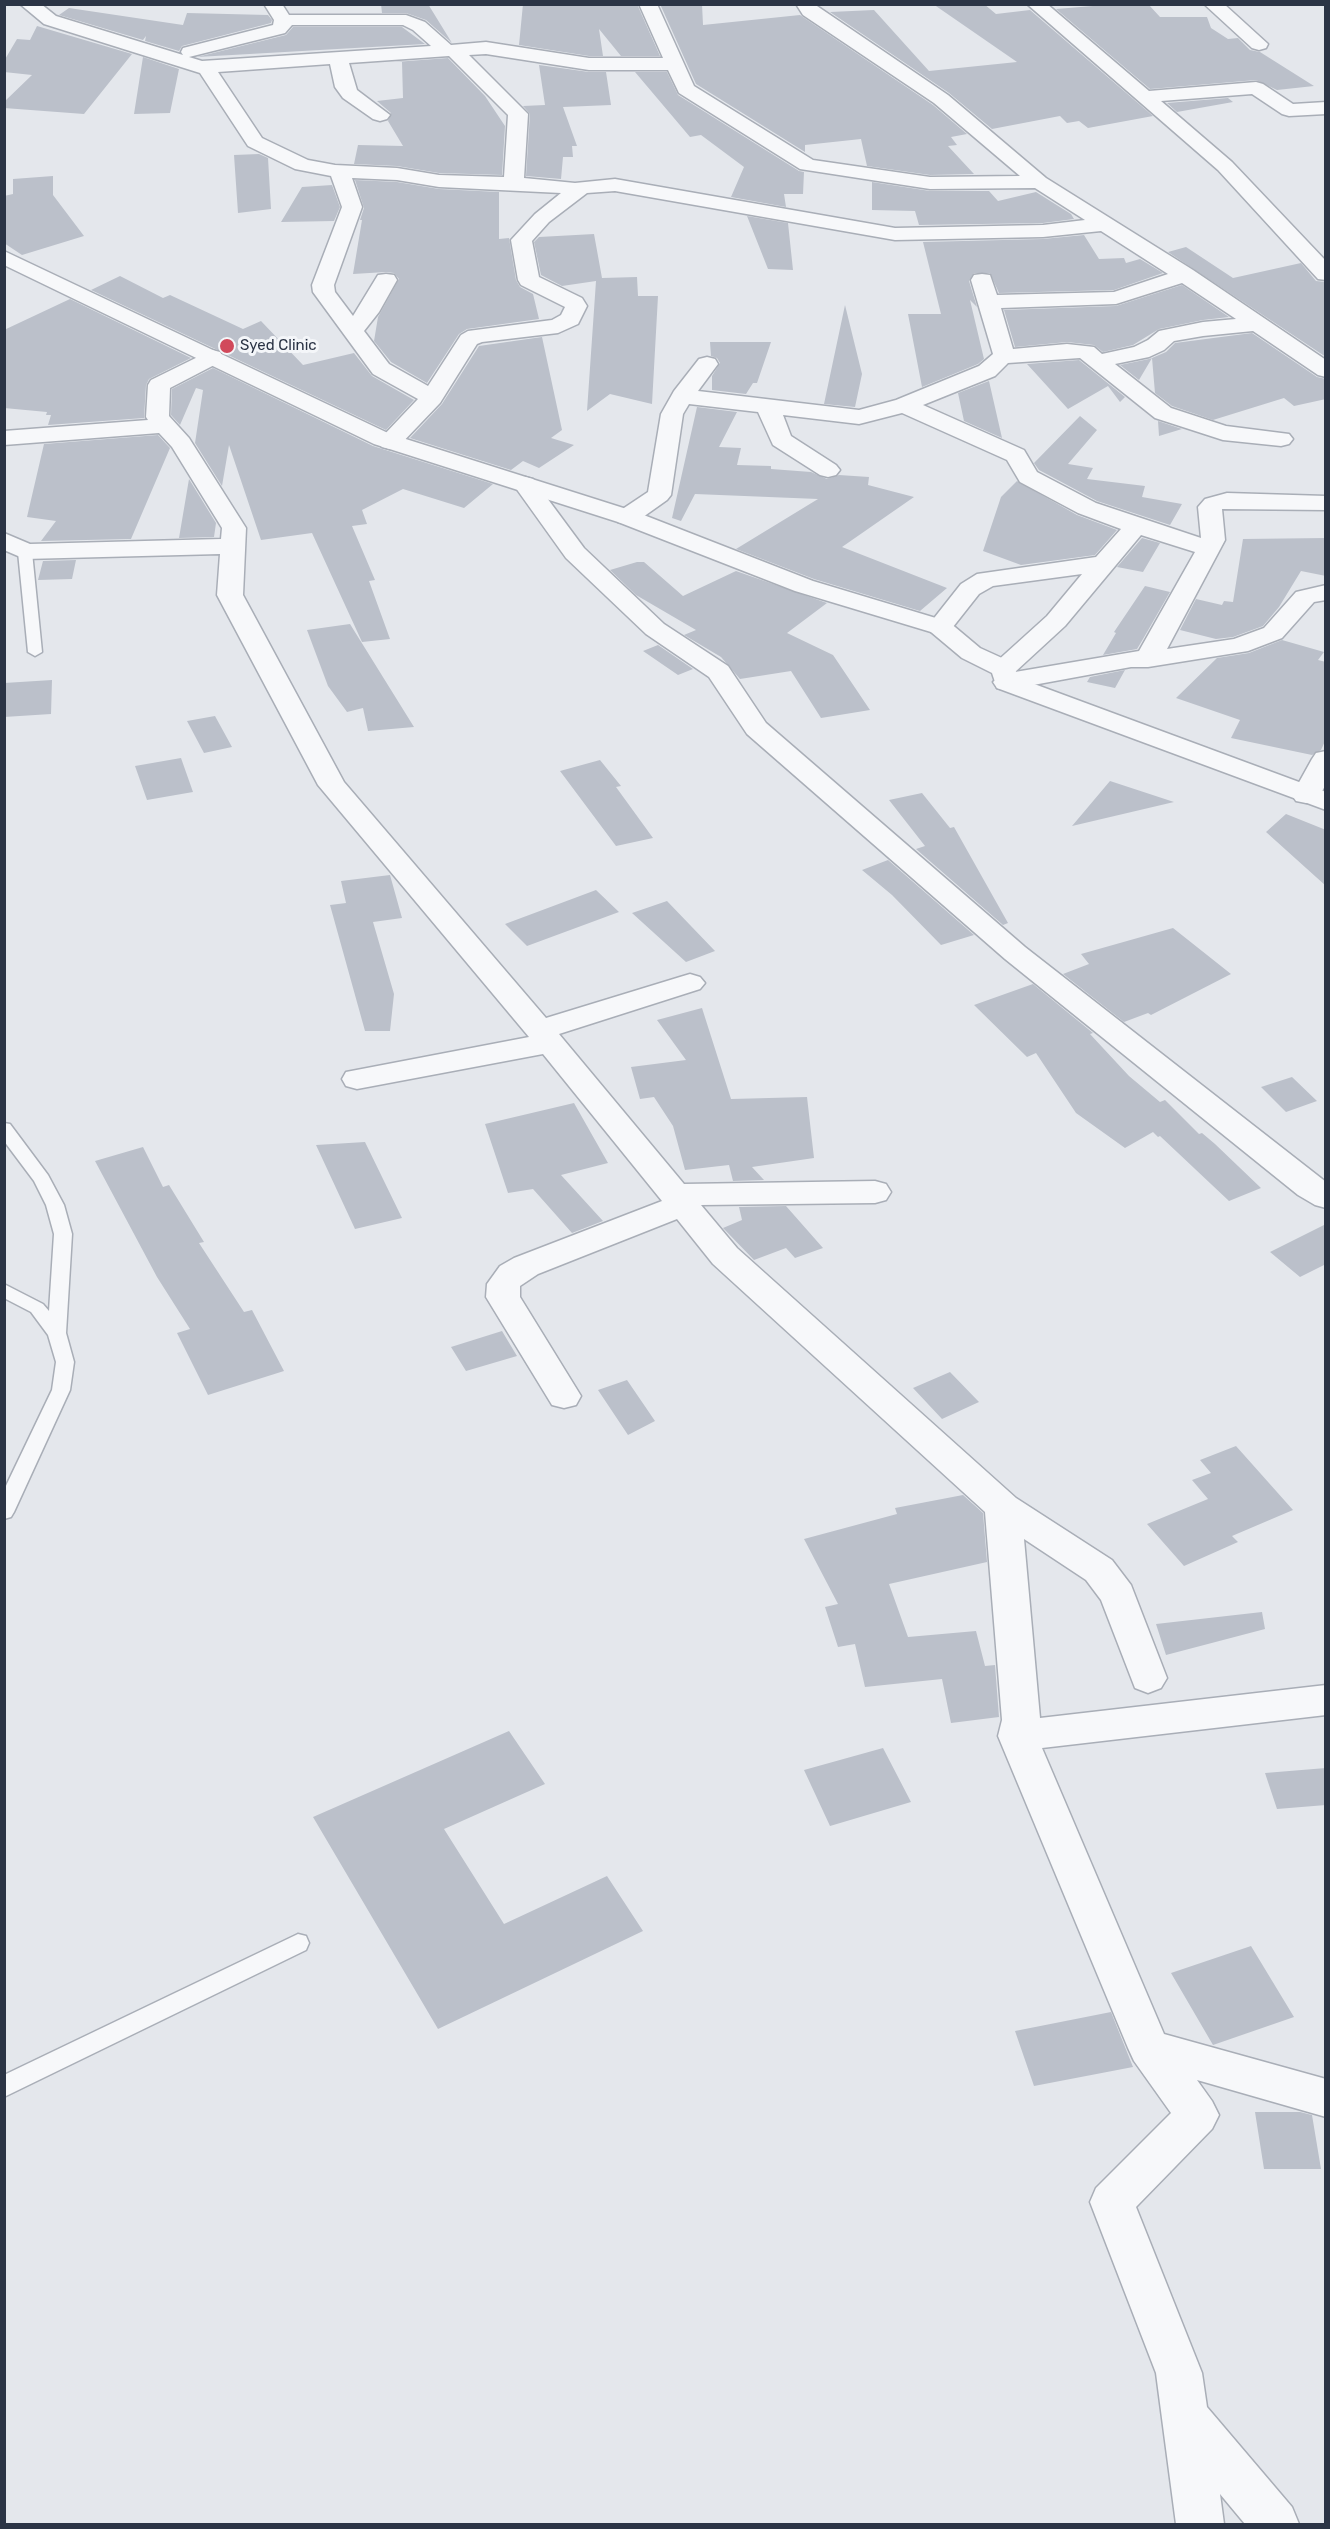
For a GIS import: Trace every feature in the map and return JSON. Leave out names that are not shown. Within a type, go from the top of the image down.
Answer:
[{"type":"street","points":[[29,4],[50,20],[211,71],[258,146],[302,165],[340,171],[397,174],[439,181],[581,188],[612,184],[895,234],[1043,231],[1105,224]]},
{"type":"street","points":[[648,4],[686,89],[807,165],[930,183],[1039,182]]},
{"type":"street","points":[[805,4],[809,11],[941,99],[1039,182],[1185,275],[1326,370]]},
{"type":"street","points":[[1036,4],[1225,166],[1326,274]]},
{"type":"street","points":[[1213,4],[1259,44]]},
{"type":"street","points":[[171,57],[274,32],[283,26],[278,12],[406,20],[419,26],[450,50],[518,114],[514,183]]},
{"type":"street","points":[[203,67],[498,48],[589,64],[674,64]]},
{"type":"street","points":[[338,58],[345,87],[350,94],[380,115]]},
{"type":"street","points":[[1144,97],[1247,88],[1262,91],[1289,110],[1326,108]]},
{"type":"street","points":[[340,171],[352,207],[322,289],[381,369],[432,398]]},
{"type":"street","points":[[390,442],[432,398],[472,338],[558,326],[570,319],[576,306],[574,303],[529,280],[521,240],[544,216],[581,188]]},
{"type":"street","points":[[4,257],[390,442],[627,517],[804,586],[940,627],[971,653],[1005,675],[1316,798],[1326,759]]},
{"type":"street","points":[[989,302],[1116,298],[1185,275]]},
{"type":"street","points":[[352,331],[368,312],[386,280]]},
{"type":"street","points":[[982,280],[1004,351],[997,362]]},
{"type":"street","points":[[1099,360],[1141,352],[1156,345],[1167,336],[1203,328],[1258,324]]},
{"type":"street","points":[[682,396],[859,417],[904,405],[997,362],[1078,350],[1099,360],[1163,413],[1223,433],[1281,439]]},
{"type":"street","points":[[213,357],[159,385],[157,417],[181,443],[234,528],[230,595],[332,785],[545,1037],[725,1256],[1003,1507],[1099,1570],[1118,1595],[1148,1678]]},
{"type":"street","points":[[627,517],[659,495],[671,417],[682,396],[707,364]]},
{"type":"street","points":[[904,405],[1016,455],[1028,477],[1087,508],[1136,526],[1209,548]]},
{"type":"street","points":[[768,407],[781,440],[828,471]]},
{"type":"street","points":[[4,438],[166,426]]},
{"type":"street","points":[[525,484],[575,553],[655,629],[718,672],[756,728],[1015,953],[1310,1187],[1326,1197]]},
{"type":"street","points":[[1148,659],[1213,540],[1210,507],[1219,501],[1326,503]]},
{"type":"street","points":[[1005,675],[1056,621],[1136,526]]},
{"type":"street","points":[[15,546],[233,546]]},
{"type":"street","points":[[940,627],[970,589],[986,579],[1103,564]]},
{"type":"street","points":[[1005,675],[1239,646],[1273,633],[1305,597],[1326,592]]},
{"type":"street","points":[[357,1079],[545,1037],[690,982]]},
{"type":"street","points":[[564,1396],[503,1298],[504,1284],[512,1274],[679,1200],[875,1192]]},
{"type":"street","points":[[1003,1507],[1021,1720],[1017,1736],[1149,2048],[1197,2115],[1112,2202],[1179,2373],[1200,2524]]},
{"type":"street","points":[[1017,1736],[1326,1700]]},
{"type":"street","points":[[1149,2048],[1326,2098]]},
{"type":"street","points":[[1185,2416],[1275,2524]]},
{"type":"lane","points":[[15,546],[35,652]]},
{"type":"lane","points":[[4,1128],[42,1179],[55,1205],[63,1234],[57,1333],[65,1362],[61,1390],[4,1512]]},
{"type":"lane","points":[[4,1290],[37,1308],[57,1333]]},
{"type":"lane","points":[[4,2086],[298,1943]]},
{"type":"building","points":[[381,4],[428,4],[452,43],[426,20],[406,13],[382,13]]},
{"type":"building","points":[[523,4],[637,4],[660,56],[621,56],[599,29],[603,56],[589,56],[519,45]]},
{"type":"building","points":[[660,4],[702,4],[703,25],[800,15],[933,105],[967,134],[951,137],[957,145],[948,146],[974,174],[930,175],[867,166],[861,139],[805,145],[805,152],[696,84]]},
{"type":"building","points":[[933,4],[984,4],[996,14],[1030,10],[1153,116],[1088,128],[1079,121],[1067,123],[1060,116],[992,129],[949,93],[830,12],[874,10],[929,71],[1017,62]]},
{"type":"building","points":[[1105,5],[1149,5],[1160,17],[1207,17],[1211,28],[1228,39],[1238,38],[1250,50],[1260,52],[1314,86],[1277,90],[1256,80],[1150,89],[1056,9]]},
{"type":"building","points":[[69,8],[183,25],[187,13],[268,15],[272,20],[271,23],[182,46],[179,51],[145,41],[146,36],[143,40],[59,15]]},
{"type":"building","points":[[37,26],[132,54],[84,114],[4,108],[4,102],[32,75],[4,72],[4,61],[17,39],[30,40]]},
{"type":"building","points":[[293,27],[402,27],[425,44],[197,57],[286,35]]},
{"type":"building","points":[[143,57],[179,69],[170,113],[134,114]]},
{"type":"building","points":[[448,58],[485,96],[505,126],[502,175],[439,173],[397,166],[354,164],[358,145],[403,146],[388,121],[391,113],[377,101],[403,98],[402,62],[395,62]]},
{"type":"building","points":[[539,65],[606,72],[611,105],[563,107],[577,146],[572,146],[573,157],[563,157],[561,179],[526,176],[530,114],[523,106],[545,105]]},
{"type":"building","points":[[635,72],[667,72],[678,95],[804,172],[803,194],[784,194],[786,207],[731,197],[744,167],[701,135],[690,137]]},
{"type":"building","points":[[1228,98],[1233,102],[1177,112],[1167,103]]},
{"type":"building","points":[[259,154],[268,158],[271,209],[238,213],[234,155]]},
{"type":"building","points":[[53,176],[53,195],[84,236],[22,255],[4,243],[4,196],[13,194],[13,179]]},
{"type":"building","points":[[355,180],[397,182],[439,189],[499,192],[499,239],[509,238],[516,280],[520,287],[533,294],[539,319],[467,329],[459,334],[427,383],[391,362],[374,341],[378,317],[399,279],[394,273],[386,272],[353,274],[362,220],[360,220],[364,208]]},
{"type":"building","points":[[872,182],[930,191],[989,191],[998,201],[1036,192],[1071,214],[1074,219],[1043,223],[919,225],[915,211],[872,210]]},
{"type":"building","points":[[332,185],[340,207],[334,221],[281,222],[302,187]]},
{"type":"building","points":[[747,216],[788,223],[793,270],[768,269]]},
{"type":"building","points":[[594,234],[602,278],[637,277],[638,296],[658,296],[652,404],[610,394],[587,411],[596,281],[562,286],[541,275],[534,242],[539,237]]},
{"type":"building","points":[[1084,235],[1099,259],[1124,258],[1126,263],[1140,259],[1163,273],[1114,290],[999,293],[990,273],[974,273],[969,281],[977,307],[970,300],[984,359],[978,364],[922,387],[908,314],[941,314],[923,242],[1043,239]]},
{"type":"building","points":[[1186,247],[1233,278],[1301,263],[1316,281],[1326,282],[1326,357],[1168,252]]},
{"type":"building","points":[[120,276],[163,298],[170,295],[243,329],[261,321],[303,365],[354,353],[372,376],[414,400],[386,430],[91,290]]},
{"type":"building","points":[[1182,285],[1229,317],[1159,329],[1133,345],[1103,352],[1094,345],[1067,342],[1015,347],[1004,310],[1116,306]]},
{"type":"building","points":[[70,299],[191,358],[149,379],[146,385],[144,418],[48,425],[51,415],[46,415],[47,412],[4,408],[4,330]]},
{"type":"building","points":[[845,305],[862,374],[855,407],[824,404]]},
{"type":"building","points":[[1252,333],[1317,377],[1326,379],[1326,399],[1294,406],[1284,398],[1213,420],[1172,406],[1155,393],[1152,358],[1166,352],[1175,343]]},
{"type":"building","points":[[542,337],[562,430],[551,438],[574,445],[539,468],[523,461],[511,470],[410,438],[442,404],[479,346]]},
{"type":"building","points":[[710,342],[771,342],[757,383],[753,383],[746,394],[712,390],[712,376],[720,363],[717,358],[711,356]]},
{"type":"building","points":[[1152,358],[1139,380],[1120,365],[1149,359]]},
{"type":"building","points":[[1079,360],[1125,397],[1120,402],[1108,386],[1068,409],[1027,364]]},
{"type":"building","points":[[213,368],[373,446],[493,484],[464,508],[403,489],[362,510],[367,524],[352,526],[375,580],[369,581],[390,639],[362,642],[312,533],[261,540],[229,445],[222,486],[195,443],[203,390],[196,388],[180,425],[171,415],[172,389]]},
{"type":"building","points":[[989,381],[1002,438],[964,421],[958,393]]},
{"type":"building","points":[[697,407],[737,412],[719,447],[741,448],[737,465],[771,466],[771,469],[811,472],[827,479],[839,475],[869,477],[868,485],[914,497],[842,547],[947,588],[920,611],[814,579],[736,549],[818,499],[695,494],[681,521],[672,518]]},
{"type":"building","points":[[1080,416],[1097,430],[1068,464],[1093,468],[1087,479],[1145,486],[1142,497],[1182,504],[1170,525],[1097,501],[1039,470],[1034,463]]},
{"type":"building","points":[[1158,421],[1182,429],[1159,436]]},
{"type":"building","points":[[158,435],[170,448],[131,539],[41,541],[56,521],[27,517],[44,444]]},
{"type":"building","points":[[189,479],[216,523],[214,537],[179,538]]},
{"type":"building","points":[[1017,481],[1077,515],[1117,530],[1095,555],[1021,565],[983,551],[1001,497]]},
{"type":"building","points":[[1142,538],[1160,543],[1143,572],[1117,567]]},
{"type":"building","points":[[1326,538],[1326,576],[1301,571],[1279,607],[1263,626],[1233,637],[1216,639],[1180,630],[1196,599],[1222,605],[1224,601],[1233,602],[1243,539]]},
{"type":"building","points":[[76,560],[72,579],[38,580],[43,561]]},
{"type":"building","points":[[644,562],[683,596],[736,571],[827,603],[787,633],[833,655],[870,710],[821,718],[791,671],[740,679],[721,657],[684,635],[696,630],[636,595],[610,570]]},
{"type":"building","points":[[1145,586],[1170,592],[1137,649],[1103,655],[1116,633],[1114,632]]},
{"type":"building","points":[[350,624],[414,727],[368,731],[363,708],[347,712],[328,686],[307,630]]},
{"type":"building","points":[[1282,640],[1324,652],[1318,660],[1326,662],[1326,739],[1321,750],[1312,755],[1231,738],[1240,720],[1176,698],[1217,658],[1249,653]]},
{"type":"building","points":[[658,645],[693,669],[678,675],[643,651]]},
{"type":"building","points":[[1125,670],[1115,688],[1087,682],[1090,677]]},
{"type":"building","points":[[52,680],[51,714],[4,717],[4,683]]},
{"type":"building","points":[[215,716],[232,747],[204,753],[187,721]]},
{"type":"building","points":[[181,758],[193,792],[147,800],[135,766]]},
{"type":"building","points":[[600,760],[621,786],[616,787],[653,838],[616,846],[560,771]]},
{"type":"building","points":[[1110,781],[1174,802],[1072,826]]},
{"type":"building","points":[[922,793],[950,828],[954,827],[1008,923],[1003,925],[916,849],[925,846],[889,800]]},
{"type":"building","points":[[1286,814],[1326,830],[1326,886],[1266,832]]},
{"type":"building","points":[[888,860],[974,935],[941,945],[892,895],[862,870]]},
{"type":"building","points":[[390,875],[402,918],[373,922],[394,994],[390,1031],[365,1031],[330,905],[346,903],[341,881]]},
{"type":"building","points":[[596,890],[619,912],[527,946],[505,924]]},
{"type":"building","points":[[667,901],[715,951],[686,962],[632,913]]},
{"type":"building","points":[[1173,928],[1231,974],[1151,1015],[1148,1013],[1124,1022],[1063,974],[1089,964],[1081,954]]},
{"type":"building","points":[[1033,984],[1093,1033],[1090,1034],[1129,1076],[1160,1102],[1165,1100],[1199,1134],[1202,1133],[1215,1144],[1261,1188],[1229,1201],[1160,1136],[1158,1137],[1153,1132],[1125,1148],[1076,1113],[1036,1053],[1027,1057],[974,1005]]},
{"type":"building","points":[[702,1008],[731,1099],[807,1097],[814,1158],[752,1167],[764,1180],[733,1181],[729,1165],[685,1170],[673,1126],[654,1097],[640,1099],[631,1067],[686,1060],[657,1020]]},
{"type":"building","points":[[1292,1077],[1317,1101],[1286,1112],[1261,1087]]},
{"type":"building","points":[[574,1103],[608,1163],[561,1175],[603,1221],[572,1233],[533,1189],[508,1193],[485,1124]]},
{"type":"building","points":[[365,1142],[402,1218],[355,1229],[316,1145]]},
{"type":"building","points":[[143,1147],[163,1187],[169,1185],[204,1242],[199,1243],[244,1312],[252,1310],[284,1371],[208,1395],[177,1333],[190,1329],[157,1277],[95,1161]]},
{"type":"building","points":[[786,1206],[823,1248],[795,1258],[786,1248],[754,1260],[723,1228],[742,1220],[739,1207]]},
{"type":"building","points":[[1326,1224],[1326,1264],[1300,1277],[1270,1252]]},
{"type":"building","points":[[502,1331],[517,1356],[466,1371],[451,1347]]},
{"type":"building","points":[[950,1372],[979,1402],[942,1419],[913,1388]]},
{"type":"building","points":[[627,1380],[655,1421],[628,1435],[598,1390]]},
{"type":"building","points":[[1236,1446],[1293,1510],[1232,1536],[1238,1542],[1184,1566],[1147,1524],[1208,1499],[1192,1480],[1211,1473],[1200,1460]]},
{"type":"building","points":[[963,1495],[983,1513],[987,1562],[889,1584],[908,1637],[976,1631],[985,1666],[995,1665],[999,1717],[951,1723],[942,1679],[865,1687],[855,1644],[838,1647],[825,1607],[838,1604],[804,1539],[897,1514],[895,1508]]},
{"type":"building","points":[[1262,1612],[1265,1629],[1166,1655],[1156,1624]]},
{"type":"building","points":[[509,1731],[545,1784],[444,1829],[504,1924],[607,1876],[643,1931],[438,2029],[313,1817]]},
{"type":"building","points":[[883,1748],[911,1802],[830,1826],[804,1770]]},
{"type":"building","points":[[1326,1768],[1326,1805],[1277,1809],[1265,1773]]},
{"type":"building","points":[[1251,1946],[1294,2017],[1213,2045],[1171,1973]]},
{"type":"building","points":[[1111,2012],[1133,2067],[1034,2086],[1015,2031]]},
{"type":"building","points":[[1255,2112],[1300,2112],[1312,2115],[1321,2169],[1264,2169]]},
{"type":"place","name":"Syed Clinic","points":[[227,346]]}]
